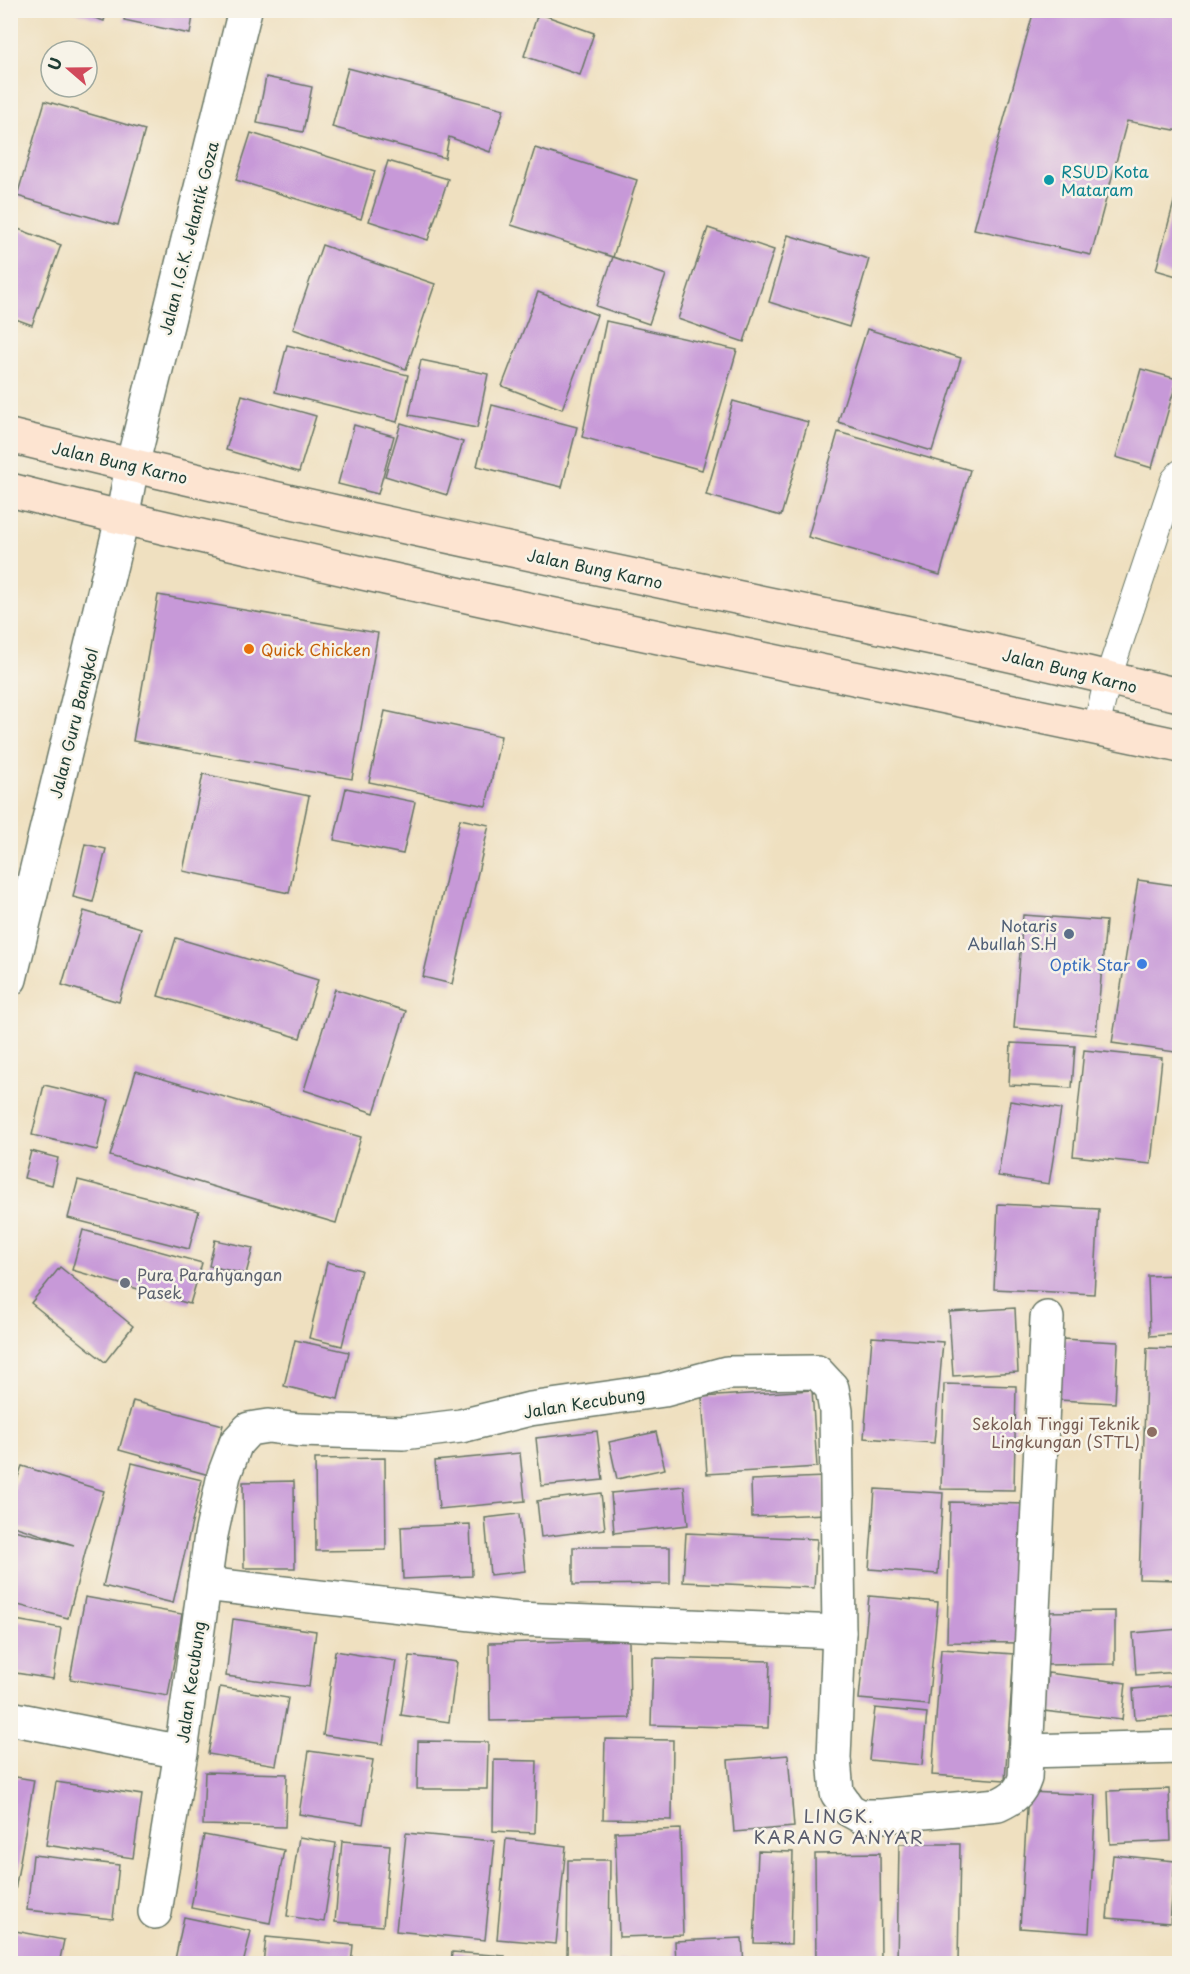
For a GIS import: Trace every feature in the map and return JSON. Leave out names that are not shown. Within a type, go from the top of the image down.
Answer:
[{"type":"main road","name":"Jalan Bung Karno","points":[[10,436],[450,538],[991,650],[1141,688],[1179,695]]},
{"type":"main road","points":[[10,490],[122,519],[537,611],[1179,746]]},
{"type":"street","name":"Jalan I.G.K. Jelantik Goza","points":[[132,466],[244,10]]},
{"type":"street","name":"Jalan Guru Bangkol","points":[[10,979],[122,519],[132,466]]},
{"type":"street","points":[[1047,1318],[1025,1764],[1179,1747]]},
{"type":"street","name":"Jalan Kecubung","points":[[10,1718],[181,1752],[204,1584],[224,1475],[236,1443],[249,1429],[268,1426],[298,1430],[403,1433],[461,1426],[530,1409],[664,1390],[727,1373],[817,1372],[832,1388],[836,1411],[839,1632],[834,1758],[837,1793],[849,1810],[860,1816],[998,1805],[1012,1799],[1022,1789],[1025,1764]]},
{"type":"street","points":[[204,1584],[517,1619],[839,1632]]},
{"type":"street","points":[[155,1912],[181,1752]]},
{"type":"lane","points":[[1096,728],[1108,678],[1174,480],[1179,473]]},
{"type":"building","points":[[70,10],[107,10],[104,21]]},
{"type":"building","points":[[126,10],[194,10],[190,34],[124,20]]},
{"type":"building","name":"RSUD Kota Mataram","points":[[1034,10],[1180,10],[1180,131],[1127,121],[1091,255],[974,229]]},
{"type":"building","points":[[538,13],[594,33],[580,75],[524,56]]},
{"type":"building","points":[[348,68],[504,109],[490,152],[449,137],[445,158],[332,127]]},
{"type":"building","points":[[266,77],[312,87],[303,132],[257,123]]},
{"type":"building","points":[[45,101],[145,130],[118,225],[17,196]]},
{"type":"building","points":[[251,133],[375,171],[361,219],[236,180]]},
{"type":"building","points":[[535,148],[637,180],[613,257],[511,225]]},
{"type":"building","points":[[388,161],[448,179],[428,240],[369,221]]},
{"type":"building","name":"RSUD Kota Mataram","points":[[1180,183],[1180,277],[1156,270]]},
{"type":"building","points":[[10,226],[61,245],[32,325],[10,317]]},
{"type":"building","points":[[708,228],[774,250],[744,342],[678,319]]},
{"type":"building","points":[[788,235],[869,259],[849,327],[769,302]]},
{"type":"building","points":[[322,245],[435,284],[406,369],[293,329]]},
{"type":"building","points":[[613,257],[666,275],[649,324],[596,306]]},
{"type":"building","points":[[538,292],[597,315],[562,409],[502,386]]},
{"type":"building","points":[[606,321],[737,350],[702,470],[582,437]]},
{"type":"building","points":[[867,329],[961,358],[932,451],[838,422]]},
{"type":"building","points":[[287,345],[408,375],[397,422],[275,392]]},
{"type":"building","points":[[421,360],[488,374],[477,428],[409,415]]},
{"type":"building","points":[[1141,369],[1177,379],[1152,468],[1116,457]]},
{"type":"building","points":[[242,395],[316,416],[299,472],[226,450]]},
{"type":"building","points":[[733,401],[808,422],[781,516],[706,495]]},
{"type":"building","points":[[492,405],[577,427],[562,487],[477,466]]},
{"type":"building","points":[[401,423],[463,442],[447,495],[385,476]]},
{"type":"building","points":[[354,425],[394,436],[378,494],[338,484]]},
{"type":"building","points":[[838,432],[970,470],[940,575],[808,537]]},
{"type":"building","points":[[158,595],[378,633],[352,779],[133,741]]},
{"type":"building","points":[[385,711],[501,736],[486,806],[369,782]]},
{"type":"building","points":[[203,774],[309,796],[289,893],[183,871]]},
{"type":"building","points":[[346,788],[415,802],[403,854],[334,840]]},
{"type":"building","points":[[460,819],[489,825],[452,984],[423,977]]},
{"type":"building","points":[[85,844],[106,849],[93,902],[73,897]]},
{"type":"building","points":[[1138,880],[1180,886],[1180,1020],[1175,1052],[1112,1043]]},
{"type":"building","points":[[84,911],[141,928],[119,1002],[62,985]]},
{"type":"building","points":[[1023,915],[1106,921],[1096,1035],[1014,1028]]},
{"type":"building","points":[[176,938],[318,980],[300,1038],[158,996]]},
{"type":"building","points":[[335,989],[406,1011],[374,1113],[304,1090]]},
{"type":"building","points":[[1011,1043],[1075,1046],[1072,1088],[1009,1085]]},
{"type":"building","points":[[1084,1050],[1162,1058],[1151,1164],[1073,1156]]},
{"type":"building","points":[[136,1071],[361,1137],[336,1223],[110,1156]]},
{"type":"building","points":[[44,1085],[109,1100],[97,1150],[32,1135]]},
{"type":"building","points":[[1010,1101],[1061,1109],[1049,1184],[998,1176]]},
{"type":"building","points":[[31,1151],[58,1158],[52,1185],[24,1178]]},
{"type":"building","points":[[78,1180],[199,1211],[189,1249],[68,1218]]},
{"type":"building","points":[[998,1204],[1099,1209],[1094,1294],[994,1289]]},
{"type":"building","points":[[83,1230],[202,1263],[190,1304],[72,1270]]},
{"type":"building","points":[[215,1240],[253,1248],[246,1274],[209,1266]]},
{"type":"building","points":[[327,1262],[361,1270],[342,1346],[309,1338]]},
{"type":"building","points":[[60,1267],[133,1326],[105,1362],[31,1303]]},
{"type":"building","points":[[1180,1275],[1180,1334],[1150,1336],[1148,1276]]},
{"type":"building","points":[[1015,1308],[1018,1372],[953,1376],[949,1312]]},
{"type":"building","points":[[872,1337],[943,1342],[934,1443],[864,1438]]},
{"type":"building","points":[[1062,1339],[1118,1342],[1115,1403],[1058,1400]]},
{"type":"building","points":[[295,1340],[349,1352],[338,1399],[284,1386]]},
{"type":"building","points":[[1147,1348],[1180,1349],[1180,1580],[1139,1579]]},
{"type":"building","points":[[944,1384],[1016,1386],[1014,1490],[941,1489]]},
{"type":"building","points":[[812,1390],[817,1467],[707,1474],[702,1397]]},
{"type":"building","points":[[133,1401],[223,1425],[209,1475],[119,1450]]},
{"type":"building","points":[[597,1431],[603,1480],[541,1486],[536,1438]]},
{"type":"building","points":[[656,1432],[665,1469],[617,1479],[609,1442]]},
{"type":"building","points":[[520,1453],[525,1501],[439,1509],[435,1461]]},
{"type":"building","points":[[385,1458],[386,1550],[316,1551],[315,1459]]},
{"type":"building","points":[[132,1463],[202,1480],[173,1603],[103,1586]]},
{"type":"building","points":[[22,1466],[104,1491],[68,1618],[10,1603],[10,1529],[74,1545],[10,1525],[10,1499]]},
{"type":"building","points":[[825,1477],[826,1514],[752,1517],[751,1480]]},
{"type":"building","points":[[294,1481],[295,1568],[244,1568],[243,1482]]},
{"type":"building","points":[[684,1486],[688,1525],[614,1533],[611,1493]]},
{"type":"building","points":[[875,1489],[943,1493],[938,1574],[869,1569]]},
{"type":"building","points":[[601,1493],[605,1529],[541,1537],[537,1501]]},
{"type":"building","points":[[950,1502],[1024,1504],[1020,1643],[947,1642]]},
{"type":"building","points":[[519,1514],[525,1571],[490,1575],[485,1518]]},
{"type":"building","points":[[470,1524],[472,1576],[403,1579],[401,1527]]},
{"type":"building","points":[[686,1533],[817,1539],[814,1588],[683,1582]]},
{"type":"building","points":[[573,1547],[670,1547],[670,1584],[573,1585]]},
{"type":"building","points":[[869,1596],[938,1602],[928,1705],[859,1699]]},
{"type":"building","points":[[85,1597],[182,1614],[168,1696],[70,1679]]},
{"type":"building","points":[[1115,1611],[1115,1664],[1045,1665],[1044,1612]]},
{"type":"building","points":[[10,1619],[61,1628],[53,1679],[10,1672]]},
{"type":"building","points":[[233,1619],[316,1631],[309,1687],[226,1676]]},
{"type":"building","points":[[1180,1629],[1180,1672],[1136,1675],[1133,1633]]},
{"type":"building","points":[[629,1640],[630,1718],[490,1721],[489,1643]]},
{"type":"building","points":[[941,1649],[1014,1654],[1005,1780],[932,1775]]},
{"type":"building","points":[[335,1651],[396,1661],[383,1744],[323,1735]]},
{"type":"building","points":[[410,1656],[457,1662],[449,1722],[401,1715]]},
{"type":"building","points":[[653,1658],[770,1661],[768,1728],[651,1725]]},
{"type":"building","points":[[1048,1673],[1126,1683],[1122,1720],[1044,1711]]},
{"type":"building","points":[[1180,1685],[1180,1716],[1135,1719],[1133,1689]]},
{"type":"building","points":[[220,1687],[288,1698],[276,1765],[208,1754]]},
{"type":"building","points":[[875,1708],[927,1713],[922,1765],[869,1760]]},
{"type":"building","points":[[605,1739],[673,1740],[672,1820],[603,1819]]},
{"type":"building","points":[[418,1741],[488,1742],[487,1789],[417,1789]]},
{"type":"building","points":[[309,1751],[373,1760],[363,1824],[299,1814]]},
{"type":"building","points":[[788,1755],[794,1827],[734,1832],[728,1760]]},
{"type":"building","points":[[494,1760],[537,1761],[535,1833],[493,1831]]},
{"type":"building","points":[[205,1772],[287,1774],[285,1827],[203,1825]]},
{"type":"building","points":[[10,1776],[34,1780],[12,1908],[10,1908]]},
{"type":"building","points":[[56,1782],[142,1795],[133,1858],[46,1845]]},
{"type":"building","points":[[1169,1789],[1171,1841],[1110,1844],[1108,1791]]},
{"type":"building","points":[[1028,1792],[1096,1795],[1089,1933],[1020,1928]]},
{"type":"building","points":[[680,1829],[683,1935],[619,1937],[615,1832]]},
{"type":"building","points":[[406,1833],[495,1841],[485,1940],[396,1931]]},
{"type":"building","points":[[204,1835],[284,1850],[270,1923],[191,1908]]},
{"type":"building","points":[[299,1837],[336,1843],[324,1922],[287,1916]]},
{"type":"building","points":[[506,1839],[566,1846],[556,1944],[497,1939]]},
{"type":"building","points":[[342,1841],[390,1845],[383,1926],[335,1922]]},
{"type":"building","points":[[899,1844],[960,1844],[958,1964],[897,1964]]},
{"type":"building","points":[[758,1851],[793,1852],[791,1944],[754,1943]]},
{"type":"building","points":[[880,1853],[881,1964],[816,1964],[815,1854]]},
{"type":"building","points":[[33,1855],[119,1865],[113,1919],[27,1910]]},
{"type":"building","points":[[1113,1855],[1175,1861],[1170,1923],[1107,1918]]},
{"type":"building","points":[[568,1860],[610,1860],[609,1960],[567,1959]]},
{"type":"building","points":[[184,1917],[251,1931],[243,1964],[174,1964]]},
{"type":"building","points":[[10,1930],[64,1940],[59,1964],[10,1964]]},
{"type":"building","points":[[266,1937],[353,1945],[351,1964],[263,1964]]},
{"type":"building","points":[[742,1938],[744,1964],[676,1964],[675,1941]]},
{"type":"building","points":[[452,1952],[505,1956],[504,1964],[451,1964]]},
{"type":"building","points":[[659,1960],[659,1964],[620,1964],[620,1961]]},
{"type":"place","name":"RSUD Kota Mataram","points":[[1049,180]]},
{"type":"place","name":"Quick Chicken","points":[[249,649]]},
{"type":"place","name":"Notaris Abullah S.H","points":[[1069,934]]},
{"type":"place","name":"Optik Star","points":[[1142,964]]},
{"type":"place","name":"Pura Parahyangan Pasek","points":[[125,1283]]},
{"type":"place","name":"Sekolah Tinggi Teknik Lingkungan (STTL)","points":[[1152,1432]]},
{"type":"district","name":"LINGK. KARANG ANYAR","points":[[839,1825]]}]
